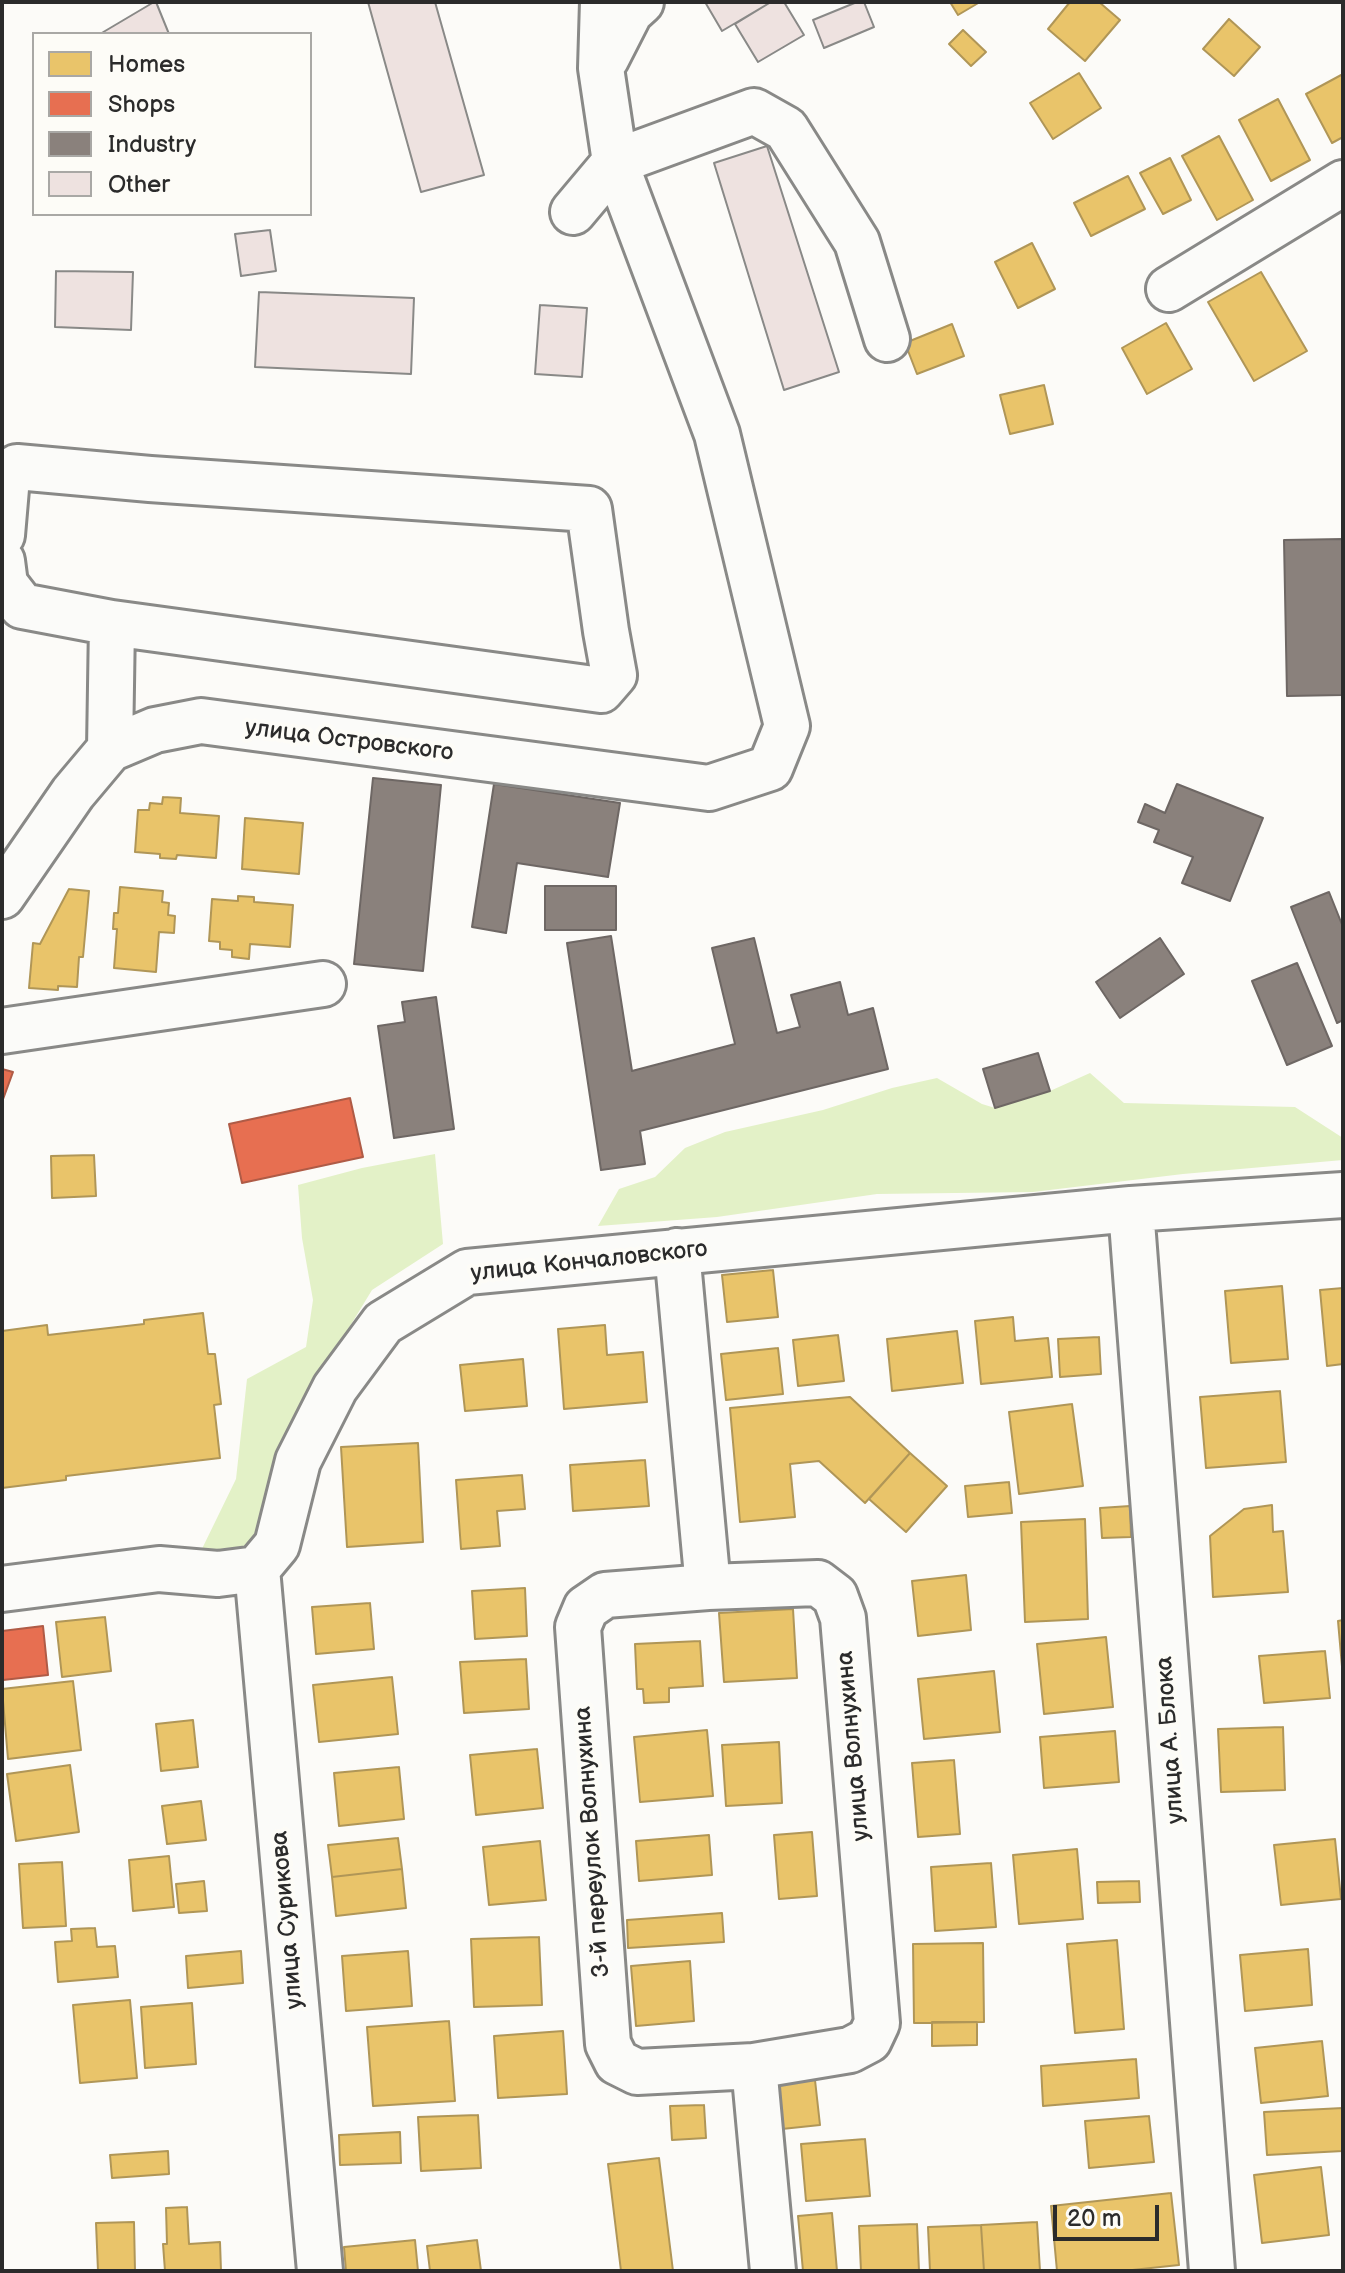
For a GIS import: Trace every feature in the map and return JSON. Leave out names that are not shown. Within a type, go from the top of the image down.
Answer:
[{"type":"street","points":[[603,2],[601,68],[615,162]]},
{"type":"street","points":[[601,68],[630,12],[641,2]]},
{"type":"street","points":[[573,212],[615,162],[754,111],[786,129],[857,242],[887,339]]},
{"type":"street","name":"улица Островского","points":[[2,896],[73,793],[110,749],[155,730],[201,721],[709,788],[770,768],[787,726],[717,434],[615,162]]},
{"type":"street","points":[[1169,289],[1343,183]]},
{"type":"street","points":[[2,535],[7,477],[17,467],[589,509],[614,675],[601,690],[112,623],[22,606],[5,584],[2,561]]},
{"type":"street","points":[[110,749],[112,623]]},
{"type":"street","points":[[2,1031],[323,984]]},
{"type":"street","name":"улица Кончаловского","points":[[257,1569],[277,1545],[298,1461],[335,1388],[383,1323],[467,1272],[1131,1209],[1343,1195]]},
{"type":"street","name":"улица А. Блока","points":[[1131,1209],[1212,2271]]},
{"type":"street","points":[[677,1251],[708,1587]]},
{"type":"street","points":[[2,1589],[159,1569],[218,1574],[257,1569]]},
{"type":"street","name":"улица Сурикова","points":[[257,1569],[320,2271]]},
{"type":"street","name":"улица Волнухина","points":[[708,1587],[818,1583],[835,1596],[843,1618],[877,2023],[869,2040],[850,2050],[754,2066]]},
{"type":"street","name":"3-й переулок Волнухина","points":[[708,1587],[605,1595],[586,1608],[578,1627],[608,2044],[617,2062],[637,2072],[754,2066]]},
{"type":"street","points":[[754,2066],[773,2271]]},
{"type":"green space","points":[[1090,1073],[1124,1103],[1295,1107],[1343,1138],[1343,1160],[1183,1174],[1033,1192],[877,1194],[717,1217],[598,1226],[619,1189],[655,1177],[685,1148],[725,1132],[823,1110],[892,1088],[937,1078],[982,1104],[995,1108],[1050,1091]]},
{"type":"green space","points":[[435,1154],[443,1244],[372,1290],[305,1400],[257,1535],[228,1560],[198,1557],[236,1479],[247,1379],[306,1347],[313,1300],[302,1238],[298,1185],[362,1168]]},
{"type":"building: Homes","points":[[950,2],[980,2],[958,15]]},
{"type":"building: Homes","points":[[1070,2],[1099,2],[1120,20],[1085,61],[1048,29]]},
{"type":"building: Homes","points":[[1229,19],[1260,47],[1234,76],[1203,49]]},
{"type":"building: Homes","points":[[963,30],[986,52],[971,66],[949,44]]},
{"type":"building: Homes","points":[[1079,73],[1101,108],[1053,139],[1030,103]]},
{"type":"building: Homes","points":[[1343,74],[1343,137],[1332,143],[1306,94]]},
{"type":"building: Homes","points":[[1278,99],[1310,160],[1271,181],[1239,120]]},
{"type":"building: Homes","points":[[1219,136],[1253,200],[1217,220],[1182,156]]},
{"type":"building: Homes","points":[[1170,158],[1191,200],[1163,214],[1140,173]]},
{"type":"building: Homes","points":[[1128,176],[1145,209],[1091,236],[1074,203]]},
{"type":"building: Homes","points":[[1032,243],[1055,289],[1018,308],[995,262]]},
{"type":"building: Homes","points":[[1261,272],[1307,351],[1254,381],[1208,302]]},
{"type":"building: Homes","points":[[1166,323],[1192,369],[1147,394],[1122,348]]},
{"type":"building: Homes","points":[[952,324],[964,356],[917,374],[905,343]]},
{"type":"building: Homes","points":[[1044,385],[1053,424],[1010,434],[1000,395]]},
{"type":"building: Homes","points":[[163,797],[181,798],[180,813],[219,816],[216,858],[177,855],[176,859],[160,858],[160,854],[135,852],[138,810],[149,810],[150,803],[162,804]]},
{"type":"building: Homes","points":[[245,818],[303,823],[299,874],[242,869]]},
{"type":"building: Homes","points":[[120,887],[163,891],[162,902],[169,903],[168,915],[175,916],[174,933],[159,932],[156,972],[114,968],[117,929],[113,929],[114,913],[118,913]]},
{"type":"building: Homes","points":[[69,889],[89,891],[77,987],[58,986],[58,990],[29,988],[33,943],[40,944]]},
{"type":"building: Homes","points":[[238,896],[254,897],[254,902],[293,905],[290,947],[250,944],[249,959],[232,957],[232,950],[220,949],[220,942],[209,941],[212,899],[238,901]]},
{"type":"building: Homes","points":[[94,1155],[96,1196],[52,1198],[51,1156]]},
{"type":"building: Homes","points":[[773,1270],[778,1317],[727,1322],[722,1275]]},
{"type":"building: Homes","points":[[1282,1286],[1288,1359],[1231,1363],[1225,1291]]},
{"type":"building: Homes","points":[[1343,1288],[1343,1364],[1327,1366],[1320,1290]]},
{"type":"building: Homes","points":[[203,1313],[208,1354],[215,1354],[221,1404],[214,1405],[220,1458],[66,1476],[66,1480],[2,1488],[2,1331],[47,1325],[48,1335],[144,1324],[144,1320]]},
{"type":"building: Homes","points":[[1013,1317],[1015,1341],[1048,1338],[1052,1377],[981,1384],[975,1321]]},
{"type":"building: Homes","points":[[605,1325],[607,1355],[643,1352],[647,1402],[564,1409],[558,1329]]},
{"type":"building: Homes","points":[[957,1331],[963,1383],[892,1391],[887,1339]]},
{"type":"building: Homes","points":[[838,1335],[844,1381],[798,1386],[793,1340]]},
{"type":"building: Homes","points":[[1099,1337],[1101,1374],[1060,1377],[1058,1339]]},
{"type":"building: Homes","points":[[778,1348],[783,1394],[726,1400],[721,1354]]},
{"type":"building: Homes","points":[[523,1359],[527,1406],[465,1411],[460,1365]]},
{"type":"building: Homes","points":[[1280,1391],[1286,1462],[1206,1468],[1200,1397]]},
{"type":"building: Homes","points":[[850,1397],[910,1453],[865,1503],[819,1461],[790,1464],[795,1517],[740,1522],[730,1408]]},
{"type":"building: Homes","points":[[1072,1404],[1083,1486],[1019,1494],[1009,1412]]},
{"type":"building: Homes","points":[[418,1443],[423,1542],[347,1547],[341,1447]]},
{"type":"building: Homes","points":[[910,1453],[947,1486],[906,1532],[869,1499]]},
{"type":"building: Homes","points":[[645,1460],[649,1506],[573,1511],[570,1465]]},
{"type":"building: Homes","points":[[522,1475],[525,1509],[497,1511],[500,1546],[461,1549],[456,1480]]},
{"type":"building: Homes","points":[[1009,1482],[1012,1513],[968,1517],[965,1486]]},
{"type":"building: Homes","points":[[1272,1505],[1273,1532],[1283,1531],[1288,1592],[1213,1597],[1210,1536],[1244,1509]]},
{"type":"building: Homes","points":[[1130,1506],[1131,1537],[1102,1538],[1100,1508]]},
{"type":"building: Homes","points":[[1085,1519],[1088,1619],[1025,1622],[1021,1522]]},
{"type":"building: Homes","points":[[966,1575],[971,1630],[918,1636],[912,1581]]},
{"type":"building: Homes","points":[[525,1588],[527,1636],[475,1639],[472,1591]]},
{"type":"building: Homes","points":[[370,1603],[374,1649],[316,1654],[312,1607]]},
{"type":"building: Homes","points":[[793,1609],[797,1678],[724,1682],[719,1613]]},
{"type":"building: Homes","points":[[105,1617],[111,1671],[62,1677],[56,1622]]},
{"type":"building: Homes","points":[[1343,1620],[1343,1678],[1338,1621]]},
{"type":"building: Homes","points":[[1106,1637],[1113,1707],[1044,1714],[1037,1644]]},
{"type":"building: Homes","points":[[700,1641],[703,1686],[669,1688],[669,1702],[644,1703],[643,1689],[637,1689],[635,1644]]},
{"type":"building: Homes","points":[[1325,1651],[1330,1698],[1264,1703],[1259,1656]]},
{"type":"building: Homes","points":[[526,1659],[529,1709],[464,1713],[460,1662]]},
{"type":"building: Homes","points":[[994,1671],[1000,1732],[924,1739],[918,1679]]},
{"type":"building: Homes","points":[[392,1677],[398,1734],[319,1742],[313,1685]]},
{"type":"building: Homes","points":[[73,1681],[81,1750],[8,1759],[2,1689]]},
{"type":"building: Homes","points":[[193,1720],[198,1767],[161,1771],[156,1724]]},
{"type":"building: Homes","points":[[1283,1727],[1285,1790],[1221,1792],[1218,1729]]},
{"type":"building: Homes","points":[[707,1730],[713,1796],[640,1802],[634,1737]]},
{"type":"building: Homes","points":[[1115,1731],[1119,1782],[1044,1788],[1040,1737]]},
{"type":"building: Homes","points":[[779,1742],[782,1803],[726,1806],[722,1745]]},
{"type":"building: Homes","points":[[537,1749],[543,1808],[476,1815],[470,1755]]},
{"type":"building: Homes","points":[[954,1760],[960,1834],[918,1837],[912,1763]]},
{"type":"building: Homes","points":[[70,1765],[79,1832],[16,1841],[7,1774]]},
{"type":"building: Homes","points":[[399,1767],[404,1819],[339,1826],[334,1773]]},
{"type":"building: Homes","points":[[201,1801],[206,1840],[167,1844],[162,1806]]},
{"type":"building: Homes","points":[[812,1832],[817,1896],[779,1899],[774,1835]]},
{"type":"building: Homes","points":[[709,1835],[712,1875],[639,1881],[636,1841]]},
{"type":"building: Homes","points":[[398,1838],[402,1869],[332,1877],[328,1845]]},
{"type":"building: Homes","points":[[1335,1839],[1341,1899],[1281,1905],[1274,1845]]},
{"type":"building: Homes","points":[[540,1841],[546,1900],[489,1905],[483,1847]]},
{"type":"building: Homes","points":[[1077,1849],[1083,1919],[1019,1924],[1013,1855]]},
{"type":"building: Homes","points":[[169,1856],[174,1907],[133,1911],[129,1860]]},
{"type":"building: Homes","points":[[62,1862],[66,1926],[23,1928],[19,1864]]},
{"type":"building: Homes","points":[[991,1863],[996,1927],[935,1931],[931,1867]]},
{"type":"building: Homes","points":[[402,1869],[406,1908],[336,1916],[332,1877]]},
{"type":"building: Homes","points":[[204,1881],[207,1911],[179,1913],[176,1884]]},
{"type":"building: Homes","points":[[1139,1881],[1140,1902],[1098,1903],[1097,1882]]},
{"type":"building: Homes","points":[[722,1913],[724,1942],[628,1948],[627,1920]]},
{"type":"building: Homes","points":[[95,1928],[97,1947],[115,1946],[118,1977],[58,1982],[55,1942],[72,1941],[71,1929]]},
{"type":"building: Homes","points":[[539,1937],[542,2005],[474,2007],[471,1939]]},
{"type":"building: Homes","points":[[1117,1940],[1124,2029],[1075,2033],[1067,1944]]},
{"type":"building: Homes","points":[[983,1943],[984,2022],[914,2023],[913,1944]]},
{"type":"building: Homes","points":[[1308,1949],[1312,2005],[1245,2011],[1240,1955]]},
{"type":"building: Homes","points":[[241,1951],[243,1983],[188,1988],[186,1956]]},
{"type":"building: Homes","points":[[408,1951],[412,2006],[346,2011],[342,1956]]},
{"type":"building: Homes","points":[[690,1961],[694,2021],[636,2026],[631,1966]]},
{"type":"building: Homes","points":[[130,2000],[137,2078],[80,2083],[73,2005]]},
{"type":"building: Homes","points":[[192,2003],[196,2064],[145,2068],[141,2007]]},
{"type":"building: Homes","points":[[449,2021],[455,2101],[373,2106],[367,2027]]},
{"type":"building: Homes","points":[[932,2022],[977,2022],[977,2045],[932,2046]]},
{"type":"building: Homes","points":[[563,2031],[567,2094],[498,2098],[494,2036]]},
{"type":"building: Homes","points":[[1322,2041],[1328,2096],[1261,2103],[1255,2048]]},
{"type":"building: Homes","points":[[1136,2059],[1139,2098],[1043,2106],[1041,2066]]},
{"type":"building: Homes","points":[[815,2080],[820,2125],[782,2129],[777,2084]]},
{"type":"building: Homes","points":[[704,2105],[706,2138],[672,2140],[670,2106]]},
{"type":"building: Homes","points":[[1343,2108],[1343,2151],[1267,2155],[1264,2112]]},
{"type":"building: Homes","points":[[478,2115],[481,2168],[421,2171],[418,2117]]},
{"type":"building: Homes","points":[[1149,2116],[1154,2162],[1089,2168],[1085,2121]]},
{"type":"building: Homes","points":[[400,2132],[401,2163],[340,2165],[339,2135]]},
{"type":"building: Homes","points":[[865,2139],[870,2196],[806,2201],[801,2144]]},
{"type":"building: Homes","points":[[168,2151],[169,2174],[112,2178],[110,2155]]},
{"type":"building: Homes","points":[[659,2158],[673,2271],[621,2271],[608,2164]]},
{"type":"building: Homes","points":[[1321,2167],[1329,2235],[1262,2243],[1254,2175]]},
{"type":"building: Homes","points":[[1171,2193],[1179,2265],[1123,2271],[1057,2271],[1051,2206]]},
{"type":"building: Homes","points":[[187,2207],[189,2244],[220,2242],[221,2271],[165,2271],[163,2244],[167,2244],[166,2208]]},
{"type":"building: Homes","points":[[832,2213],[837,2271],[803,2271],[798,2216]]},
{"type":"building: Homes","points":[[134,2222],[135,2271],[98,2271],[96,2223]]},
{"type":"building: Homes","points":[[1037,2222],[1040,2271],[984,2271],[981,2225]]},
{"type":"building: Homes","points":[[917,2224],[919,2271],[861,2271],[859,2226]]},
{"type":"building: Homes","points":[[981,2225],[984,2271],[930,2271],[928,2227]]},
{"type":"building: Homes","points":[[415,2240],[418,2271],[346,2271],[344,2247]]},
{"type":"building: Homes","points":[[477,2240],[481,2271],[430,2271],[427,2246]]},
{"type":"building: Shops","points":[[2,1069],[13,1072],[2,1102]]},
{"type":"building: Shops","points":[[350,1098],[363,1157],[242,1183],[229,1124]]},
{"type":"building: Shops","points":[[43,1626],[48,1675],[3,1680],[2,1631]]},
{"type":"building: Industry","points":[[1343,539],[1343,695],[1287,696],[1284,540]]},
{"type":"building: Industry","points":[[373,778],[441,785],[423,971],[354,964]]},
{"type":"building: Industry","points":[[494,784],[620,803],[608,877],[517,863],[506,933],[472,927]]},
{"type":"building: Industry","points":[[1177,784],[1263,818],[1230,901],[1182,883],[1193,857],[1154,842],[1159,830],[1138,822],[1145,804],[1165,813]]},
{"type":"building: Industry","points":[[545,886],[616,886],[616,930],[545,930]]},
{"type":"building: Industry","points":[[1329,892],[1343,927],[1343,1020],[1337,1023],[1291,907]]},
{"type":"building: Industry","points":[[611,936],[632,1071],[735,1044],[712,948],[754,938],[777,1033],[800,1027],[791,995],[840,982],[848,1015],[873,1008],[888,1069],[640,1131],[645,1164],[601,1170],[567,943]]},
{"type":"building: Industry","points":[[1160,938],[1184,974],[1120,1018],[1096,982]]},
{"type":"building: Industry","points":[[1297,963],[1332,1046],[1287,1065],[1252,981]]},
{"type":"building: Industry","points":[[436,997],[454,1129],[394,1138],[378,1026],[405,1022],[402,1002]]},
{"type":"building: Industry","points":[[1038,1053],[1050,1091],[995,1108],[983,1069]]},
{"type":"building: Other","points":[[156,2],[168,32],[103,32]]},
{"type":"building: Other","points":[[368,2],[435,2],[484,175],[421,192]]},
{"type":"building: Other","points":[[705,2],[771,2],[722,31]]},
{"type":"building: Other","points":[[771,2],[784,2],[804,35],[758,62],[735,24]]},
{"type":"building: Other","points":[[864,2],[874,27],[824,48],[813,20]]},
{"type":"building: Other","points":[[767,146],[839,372],[784,390],[714,163]]},
{"type":"building: Other","points":[[270,230],[276,271],[241,276],[235,234]]},
{"type":"building: Other","points":[[56,271],[133,272],[131,330],[55,327]]},
{"type":"building: Other","points":[[259,292],[414,298],[411,374],[255,367]]},
{"type":"building: Other","points":[[540,305],[587,308],[582,377],[535,374]]}]
